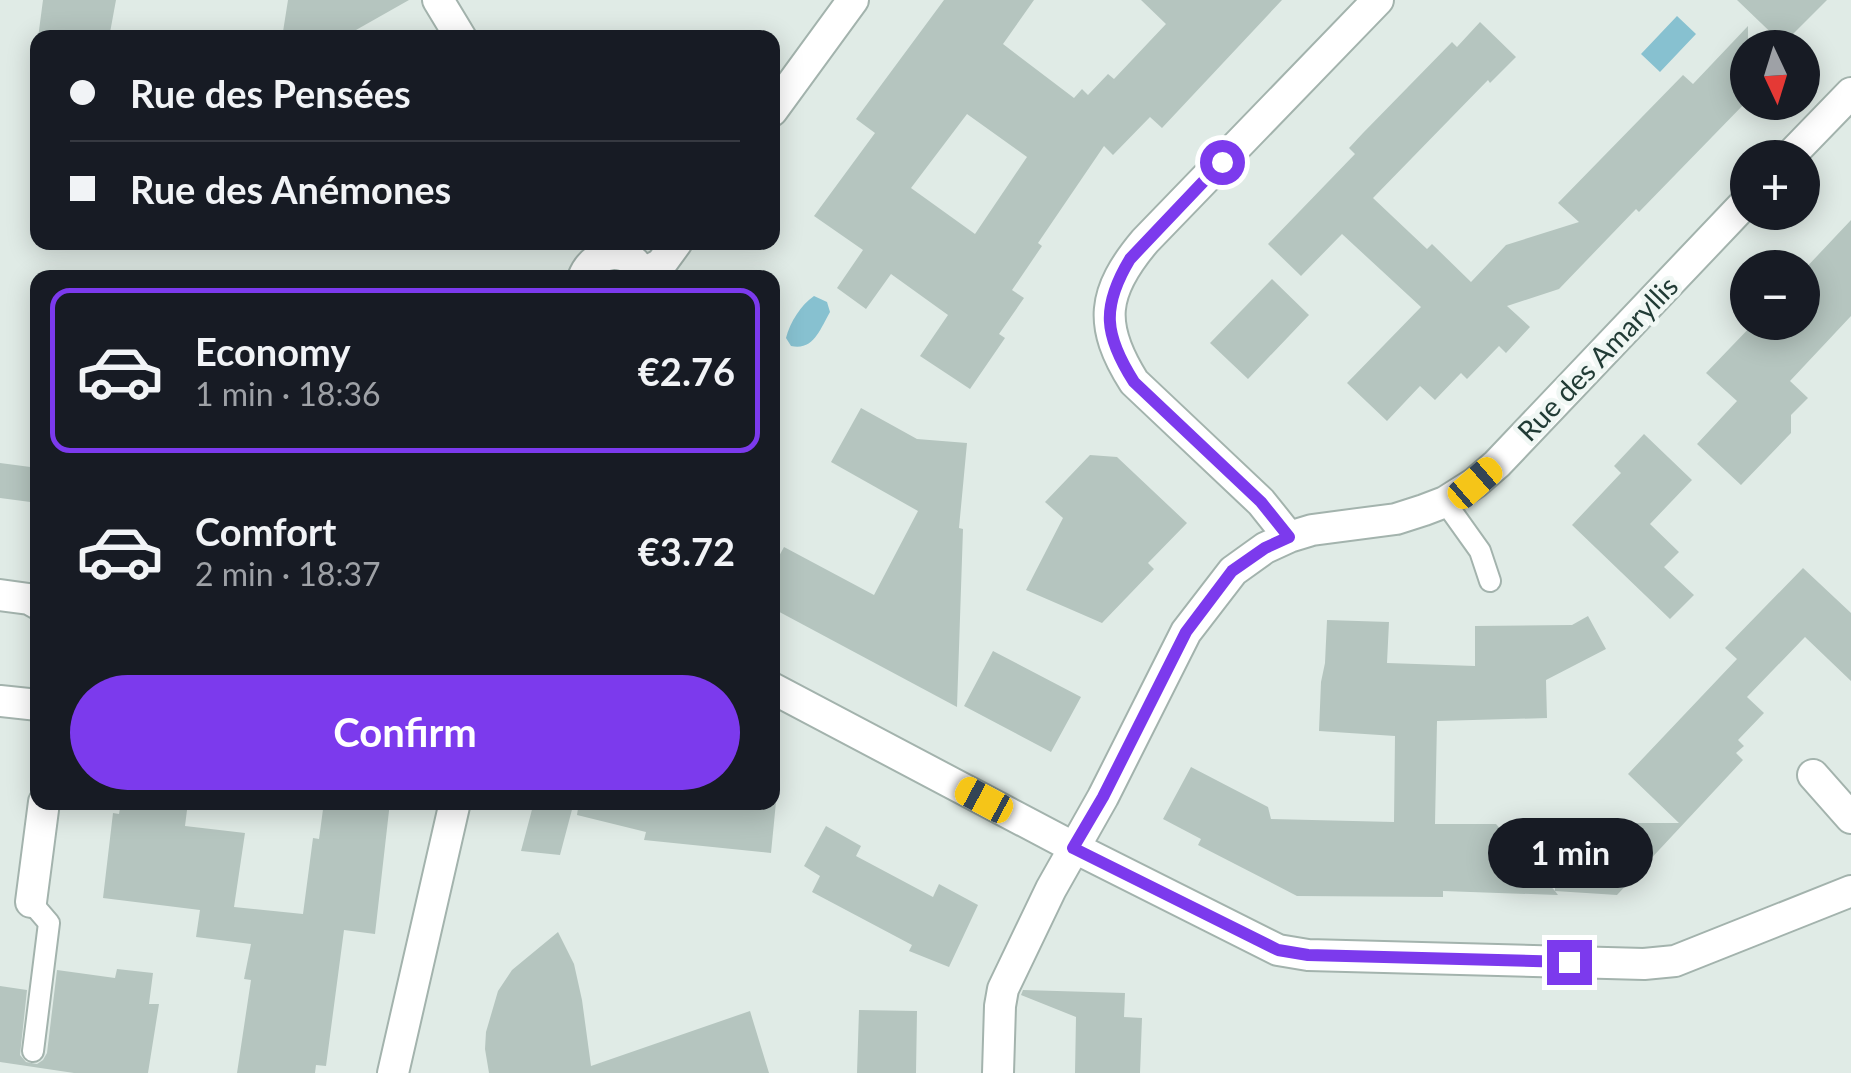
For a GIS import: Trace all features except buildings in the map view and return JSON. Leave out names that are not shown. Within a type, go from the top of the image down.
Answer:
[{"type":"street","points":[[438,0],[456,30]]},
{"type":"street","points":[[780,100],[853,0]]},
{"type":"street","points":[[1289,537],[1261,502],[1134,382],[1118,357],[1110,332],[1110,303],[1119,277],[1145,241],[1378,0]]},
{"type":"street","points":[[1805,140],[1851,93]]},
{"type":"street","name":"Rue des Amaryllis","points":[[998,1073],[1003,989],[1186,632],[1232,571],[1289,537],[1312,530],[1396,519],[1445,502],[1475,483],[1730,219]]},
{"type":"street","points":[[652,270],[671,250]]},
{"type":"street","points":[[582,262],[616,254],[634,261],[639,270]]},
{"type":"street","points":[[0,595],[30,600]]},
{"type":"street","points":[[780,692],[1073,848],[1278,950],[1308,955],[1659,963],[1674,961],[1851,891]]},
{"type":"street","points":[[0,701],[30,705]]},
{"type":"street","points":[[1814,775],[1851,818]]},
{"type":"street","points":[[31,902],[43,810]]},
{"type":"street","points":[[392,1073],[453,810]]},
{"type":"lane","points":[[1445,502],[1480,551],[1490,581]]},
{"type":"lane","points":[[31,902],[48,924],[33,1052]]},
{"type":"water","points":[[1677,16],[1696,34],[1660,72],[1641,54]]},
{"type":"water","points":[[814,296],[827,302],[830,312],[811,342],[791,346],[786,338],[790,326]]},
{"type":"route","points":[[1222,162],[1130,259],[1110,303],[1110,332],[1118,357],[1134,382],[1261,502],[1289,537],[1232,571],[1186,632],[1073,848],[1278,950],[1308,955],[1569,962]]}]
